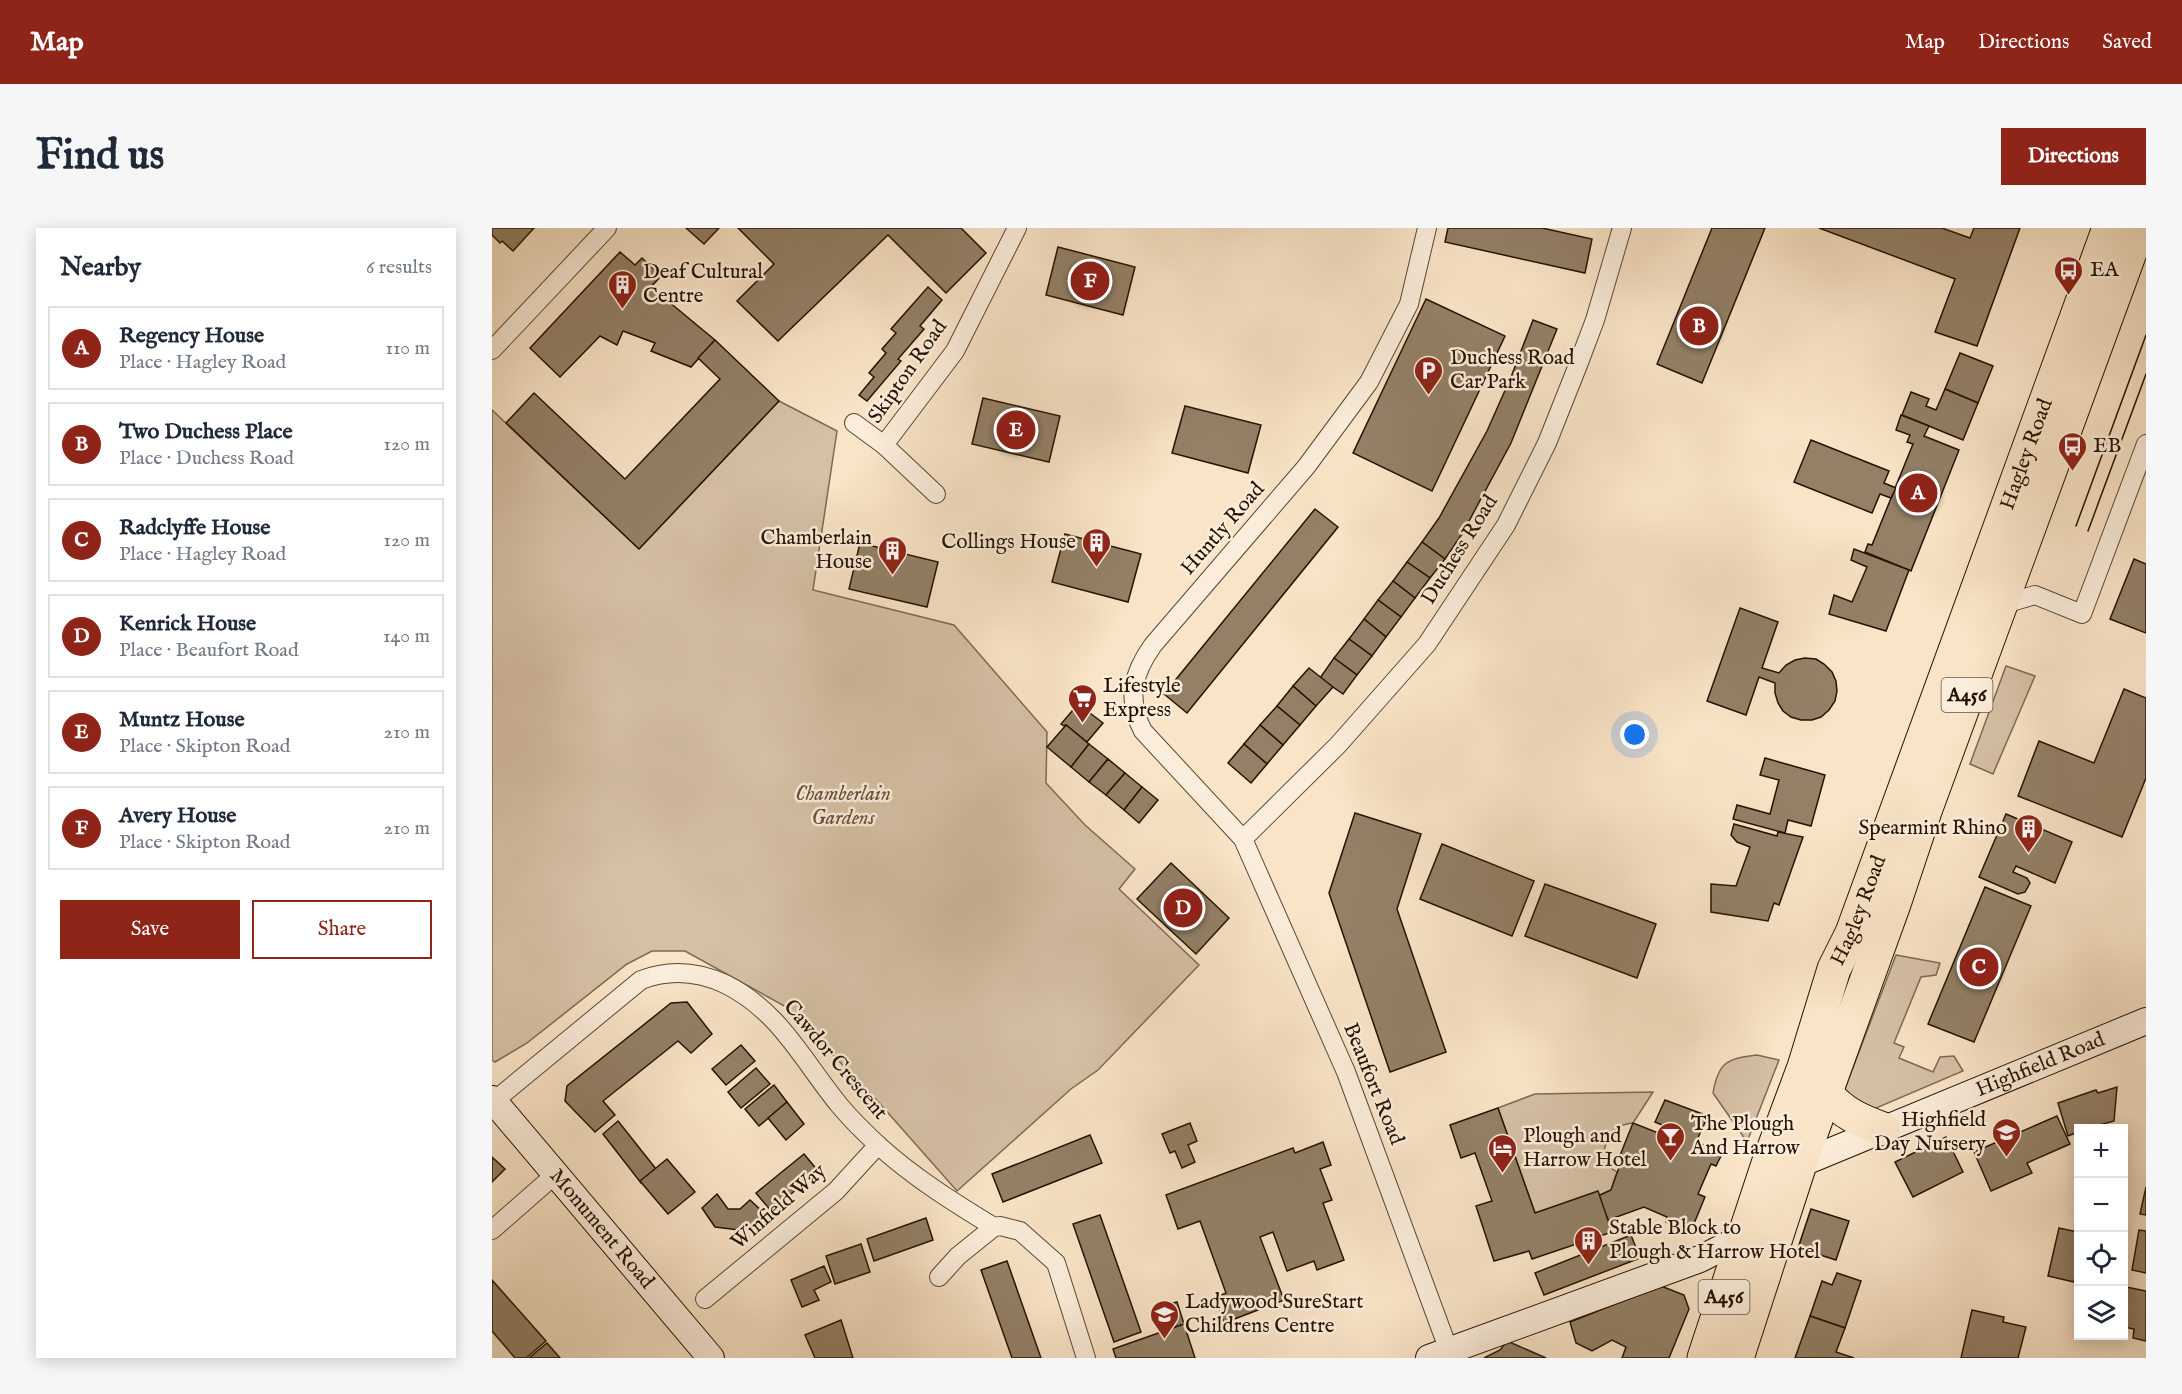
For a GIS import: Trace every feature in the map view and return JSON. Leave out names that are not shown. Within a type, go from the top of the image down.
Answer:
[{"type":"highway","name":"Hagley Road","points":[[1737,1358],[1760,1234],[1804,1067],[1834,969],[1852,933],[2109,228]]},
{"type":"highway","name":"Hagley Road","points":[[1704,1358],[1760,1234],[1800,1164],[1827,1094],[1925,811],[2139,228]]},
{"type":"highway","points":[[1827,1094],[1837,1107],[1862,1121],[1883,1129]]},
{"type":"main road","name":"Highfield Road","points":[[1800,1164],[2146,1021]]},
{"type":"main road","name":"Monument Road","points":[[493,1100],[711,1358]]},
{"type":"main road","points":[[1439,1354],[1700,1259],[1760,1234]]},
{"type":"street","points":[[492,350],[607,228]]},
{"type":"street","name":"Skipton Road","points":[[884,445],[955,351],[1017,228]]},
{"type":"street","name":"Huntly Road","points":[[1243,839],[1143,731],[1134,703],[1135,677],[1141,661],[1153,645],[1306,467],[1369,381],[1409,304],[1427,228]]},
{"type":"street","name":"Duchess Road","points":[[1243,839],[1338,746],[1427,644],[1506,525],[1547,443],[1578,366],[1595,320],[1622,228]]},
{"type":"street","name":"Skipton Road","points":[[854,423],[884,445],[936,494]]},
{"type":"street","points":[[2001,605],[2035,595],[2082,614],[2146,444]]},
{"type":"street","points":[[2017,562],[2035,595]]},
{"type":"street","name":"Beaufort Road","points":[[1243,839],[1346,1072],[1439,1354]]},
{"type":"street","name":"Cawdor Crescent","points":[[493,1100],[632,986],[653,976],[667,973],[688,972],[714,979],[749,997],[772,1017],[804,1056],[839,1105],[878,1145],[942,1195],[994,1227],[1000,1226],[1020,1231],[1056,1263],[1086,1358]]},
{"type":"street","name":"Winfield Way","points":[[705,1299],[836,1191],[878,1145]]},
{"type":"street","points":[[492,1230],[557,1173]]},
{"type":"street","points":[[939,1277],[958,1256],[994,1227]]},
{"type":"green space","name":"Chamberlain Gardens","points":[[779,401],[837,431],[813,590],[954,625],[1047,732],[1046,783],[1085,825],[1135,869],[1119,889],[1199,965],[1098,1070],[1071,1089],[957,1191],[881,1105],[788,1008],[685,951],[652,951],[627,964],[527,1043],[495,1062],[492,1060],[492,410],[639,549]]},
{"type":"green space","points":[[2006,666],[2035,676],[1993,774],[1970,764]]},
{"type":"green space","points":[[1896,955],[1940,963],[1936,975],[1921,977],[1894,1043],[1904,1047],[1899,1058],[1933,1072],[1940,1057],[1954,1056],[1963,1071],[1867,1112],[1843,1094]]},
{"type":"green space","points":[[1757,1055],[1779,1060],[1747,1142],[1713,1093],[1721,1068],[1732,1060]]},
{"type":"green space","points":[[1653,1092],[1633,1123],[1615,1130],[1606,1142],[1608,1166],[1617,1172],[1611,1190],[1598,1196],[1535,1213],[1498,1108],[1535,1094]]},
{"type":"building","points":[[492,228],[534,228],[513,251],[492,235]]},
{"type":"building","points":[[686,228],[719,228],[704,244]]},
{"type":"building","points":[[738,228],[961,228],[986,253],[946,293],[888,235],[778,341],[737,301],[774,264]]},
{"type":"building","points":[[1448,228],[1542,228],[1592,239],[1585,273],[1445,242]]},
{"type":"building","points":[[1712,228],[1765,228],[1702,383],[1657,364]]},
{"type":"building","points":[[1819,228],[1942,228],[1970,238],[1974,228],[2020,228],[1977,346],[1935,332],[1955,279]]},
{"type":"building","points":[[1058,247],[1135,267],[1123,315],[1046,295]]},
{"type":"building","name":"Deaf Cultural Centre","points":[[620,252],[635,265],[642,258],[661,276],[651,287],[715,340],[691,367],[651,351],[655,343],[623,331],[617,345],[600,336],[560,377],[530,348]]},
{"type":"building","points":[[928,287],[942,300],[920,326],[924,329],[898,359],[901,361],[867,401],[859,395],[874,377],[869,373],[886,353],[882,349],[896,333],[891,329]]},
{"type":"building","name":"Duchess Road Car Park","points":[[1426,299],[1505,336],[1432,491],[1353,453]]},
{"type":"building","points":[[1533,320],[1557,329],[1511,443],[1462,534],[1445,559],[1422,542],[1439,518],[1487,431]]},
{"type":"building","points":[[715,340],[779,401],[639,549],[506,423],[534,393],[625,479],[720,379],[698,358]]},
{"type":"building","points":[[1960,353],[1993,366],[1978,403],[1945,389]]},
{"type":"building","points":[[1945,389],[1978,403],[1963,440],[1902,415],[1911,392],[1929,399],[1926,406],[1936,410]]},
{"type":"building","points":[[983,398],[1060,416],[1049,462],[972,444]]},
{"type":"building","points":[[1185,406],[1261,425],[1248,473],[1172,453]]},
{"type":"building","points":[[1901,415],[1929,426],[1924,436],[1959,450],[1911,571],[1865,552],[1868,544],[1872,545],[1913,444],[1907,442],[1910,435],[1896,430]]},
{"type":"building","points":[[1811,440],[1889,471],[1884,483],[1896,488],[1891,498],[1880,494],[1872,513],[1794,482]]},
{"type":"building","points":[[1315,509],[1338,527],[1187,713],[1164,694]]},
{"type":"building","name":"Collings House","points":[[1065,534],[1141,554],[1128,602],[1052,582]]},
{"type":"building","points":[[1422,542],[1445,559],[1430,578],[1407,562]]},
{"type":"building","name":"Chamberlain House","points":[[860,543],[938,562],[927,607],[849,589]]},
{"type":"building","points":[[1854,549],[1909,570],[1886,631],[1829,614],[1834,595],[1852,602],[1867,567],[1851,560]]},
{"type":"building","points":[[2134,559],[2146,564],[2146,633],[2110,619]]},
{"type":"building","points":[[1407,562],[1430,578],[1415,598],[1393,581]]},
{"type":"building","points":[[1393,581],[1415,598],[1401,617],[1378,600]]},
{"type":"building","points":[[1378,600],[1401,617],[1386,637],[1364,619]]},
{"type":"building","points":[[1740,608],[1778,622],[1762,668],[1779,673],[1786,665],[1805,658],[1816,659],[1832,672],[1836,681],[1835,701],[1821,717],[1801,720],[1791,717],[1778,703],[1775,683],[1759,677],[1746,715],[1707,701]]},
{"type":"building","points":[[1364,619],[1386,637],[1372,656],[1349,639]]},
{"type":"building","points":[[1349,639],[1372,656],[1357,675],[1334,658]]},
{"type":"building","points":[[1334,658],[1357,675],[1343,694],[1320,678]]},
{"type":"building","points":[[1309,668],[1333,687],[1316,706],[1293,686]]},
{"type":"building","points":[[1293,686],[1316,706],[1300,725],[1277,706]]},
{"type":"building","points":[[2124,689],[2146,698],[2146,778],[2122,837],[2018,796],[2039,741],[2094,763]]},
{"type":"building","name":"Lifestyle Express","points":[[1078,704],[1103,723],[1087,742],[1066,725],[1061,724]]},
{"type":"building","points":[[1277,706],[1300,725],[1283,745],[1260,725]]},
{"type":"building","points":[[1066,725],[1089,744],[1071,767],[1047,747]]},
{"type":"building","points":[[1260,725],[1283,745],[1267,764],[1244,744]]},
{"type":"building","points":[[1089,744],[1108,759],[1089,782],[1071,767]]},
{"type":"building","points":[[1244,744],[1267,764],[1251,783],[1228,763]]},
{"type":"building","points":[[1765,758],[1825,775],[1811,826],[1788,820],[1785,833],[1733,819],[1737,805],[1770,814],[1779,780],[1760,775]]},
{"type":"building","points":[[1108,759],[1125,773],[1106,795],[1089,782]]},
{"type":"building","points":[[1125,773],[1142,787],[1124,810],[1106,795]]},
{"type":"building","points":[[1142,787],[1158,800],[1139,823],[1124,810]]},
{"type":"building","points":[[1355,813],[1421,834],[1397,909],[1446,1052],[1390,1072],[1329,893]]},
{"type":"building","name":"Spearmint Rhino","points":[[2006,814],[2072,842],[2055,883],[2016,866],[2013,872],[2027,878],[2030,883],[2025,892],[2018,894],[1979,877]]},
{"type":"building","points":[[1734,824],[1777,836],[1778,832],[1803,837],[1779,905],[1774,903],[1768,921],[1711,912],[1711,884],[1736,886],[1750,847],[1737,842],[1731,835]]},
{"type":"building","points":[[1442,844],[1534,881],[1512,936],[1420,899]]},
{"type":"building","points":[[1171,863],[1229,918],[1196,954],[1137,899]]},
{"type":"building","points":[[1545,884],[1656,924],[1637,978],[1525,936]]},
{"type":"building","points":[[1985,887],[2031,906],[1974,1042],[1928,1024]]},
{"type":"building","points":[[687,1002],[712,1034],[691,1053],[678,1041],[603,1101],[615,1115],[595,1132],[565,1101],[567,1086],[671,1003]]},
{"type":"building","points":[[741,1045],[755,1061],[726,1085],[712,1069]]},
{"type":"building","points":[[756,1068],[770,1084],[741,1108],[728,1092]]},
{"type":"building","points":[[774,1085],[787,1102],[759,1126],[745,1109]]},
{"type":"building","points":[[2117,1087],[2114,1121],[2103,1124],[2074,1124],[2074,1134],[2068,1136],[2058,1103],[2096,1090],[2098,1093]]},
{"type":"building","name":"The Plough And Harrow","points":[[1665,1100],[1708,1116],[1696,1142],[1723,1152],[1716,1166],[1711,1164],[1698,1194],[1705,1197],[1693,1226],[1679,1220],[1676,1226],[1666,1222],[1667,1217],[1644,1207],[1608,1220],[1598,1196],[1611,1190],[1622,1159],[1619,1158],[1633,1123],[1681,1142],[1684,1134],[1655,1122]]},
{"type":"building","points":[[787,1102],[804,1124],[786,1140],[768,1118]]},
{"type":"building","name":"Plough and Harrow Hotel","points":[[1498,1108],[1535,1213],[1598,1191],[1612,1232],[1532,1259],[1529,1251],[1494,1261],[1476,1206],[1492,1201],[1475,1153],[1461,1158],[1450,1125]]},
{"type":"building","name":"Highfield Day Nursery","points":[[2057,1116],[2070,1144],[2027,1163],[2032,1173],[1991,1191],[1974,1152]]},
{"type":"building","points":[[618,1121],[656,1169],[641,1183],[603,1134]]},
{"type":"building","points":[[1190,1123],[1197,1141],[1188,1145],[1195,1162],[1182,1168],[1175,1151],[1170,1153],[1162,1134]]},
{"type":"building","points":[[1090,1135],[1102,1163],[1003,1202],[992,1174]]},
{"type":"building","points":[[1946,1137],[1963,1172],[1913,1197],[1895,1162]]},
{"type":"building","points":[[1323,1142],[1331,1165],[1320,1169],[1332,1200],[1323,1203],[1344,1260],[1317,1270],[1314,1261],[1287,1271],[1273,1232],[1260,1237],[1284,1300],[1224,1323],[1215,1298],[1226,1293],[1200,1221],[1178,1229],[1166,1195],[1293,1148],[1295,1153]]},
{"type":"building","points":[[804,1154],[818,1171],[771,1211],[756,1193]]},
{"type":"building","points":[[492,1157],[505,1169],[492,1182]]},
{"type":"building","points":[[667,1159],[695,1192],[668,1214],[640,1181]]},
{"type":"building","points":[[2146,1187],[2146,1215],[2140,1214]]},
{"type":"building","points":[[717,1194],[728,1209],[740,1209],[750,1200],[765,1214],[747,1231],[715,1227],[702,1208]]},
{"type":"building","points":[[1811,1209],[1849,1221],[1836,1260],[1798,1248]]},
{"type":"building","points":[[1100,1215],[1141,1332],[1114,1342],[1073,1224]]},
{"type":"building","points":[[926,1218],[933,1240],[874,1261],[867,1239]]},
{"type":"building","points":[[2059,1228],[2074,1231],[2074,1282],[2048,1276]]},
{"type":"building","points":[[2139,1230],[2146,1231],[2146,1273],[2132,1270]]},
{"type":"building","name":"Stable Block to Plough & Harrow Hotel","points":[[1631,1235],[1640,1258],[1544,1295],[1535,1273]]},
{"type":"building","points":[[861,1244],[870,1272],[835,1284],[826,1256]]},
{"type":"building","points":[[1007,1261],[1041,1358],[1012,1358],[981,1270]]},
{"type":"building","points":[[824,1266],[831,1282],[814,1290],[819,1300],[802,1307],[791,1280]]},
{"type":"building","points":[[1837,1273],[1861,1281],[1845,1328],[1810,1316],[1822,1281],[1832,1285]]},
{"type":"building","points":[[492,1280],[546,1341],[526,1358],[515,1358],[492,1331]]},
{"type":"building","points":[[1661,1286],[1684,1295],[1689,1309],[1669,1358],[1622,1358],[1626,1347],[1612,1340],[1592,1351],[1576,1343],[1570,1322]]},
{"type":"building","points":[[2128,1287],[2146,1291],[2146,1341],[2133,1338],[2134,1329],[2128,1328]]},
{"type":"building","points":[[1177,1302],[1184,1324],[1166,1330],[1159,1307]]},
{"type":"building","points":[[1972,1310],[2004,1317],[2003,1322],[2026,1327],[2018,1358],[1961,1358]]},
{"type":"building","points":[[1810,1316],[1845,1328],[1836,1352],[1854,1358],[1795,1358]]},
{"type":"building","points":[[841,1320],[853,1358],[815,1358],[805,1335]]},
{"type":"building","name":"Ladywood SureStart Childrens Centre","points":[[1184,1324],[1195,1358],[1116,1358],[1113,1349]]},
{"type":"building","points":[[1507,1341],[1546,1358],[1484,1358],[1500,1350]]},
{"type":"building","points":[[547,1343],[560,1358],[529,1358]]},
{"type":"tram line","points":[[2076,526],[2146,335]]},
{"type":"tram line","points":[[2088,531],[2146,374]]},
{"type":"place","name":"Avery House","points":[[1090,281]]},
{"type":"place","name":"EA","points":[[2069,296]]},
{"type":"place","name":"Deaf Cultural Centre","points":[[622,310]]},
{"type":"place","name":"Two Duchess Place","points":[[1699,326]]},
{"type":"place","name":"Duchess Road Car Park","points":[[1429,396]]},
{"type":"place","name":"Muntz House","points":[[1016,430]]},
{"type":"place","name":"EB","points":[[2072,472]]},
{"type":"place","name":"Regency House","points":[[1918,493]]},
{"type":"place","name":"Collings House","points":[[1097,568]]},
{"type":"place","name":"Chamberlain House","points":[[893,576]]},
{"type":"place","name":"Lifestyle Express","points":[[1082,724]]},
{"type":"place","name":"Spearmint Rhino","points":[[2028,854]]},
{"type":"place","name":"Kenrick House","points":[[1183,908]]},
{"type":"place","name":"Radclyffe House","points":[[1979,967]]},
{"type":"place","name":"Highfield Day Nursery","points":[[2007,1158]]},
{"type":"place","name":"The Plough And Harrow","points":[[1670,1162]]},
{"type":"place","name":"Plough and Harrow Hotel","points":[[1502,1174]]},
{"type":"place","name":"Stable Block to Plough & Harrow Hotel","points":[[1588,1266]]},
{"type":"place","name":"Ladywood SureStart Childrens Centre","points":[[1164,1340]]}]
